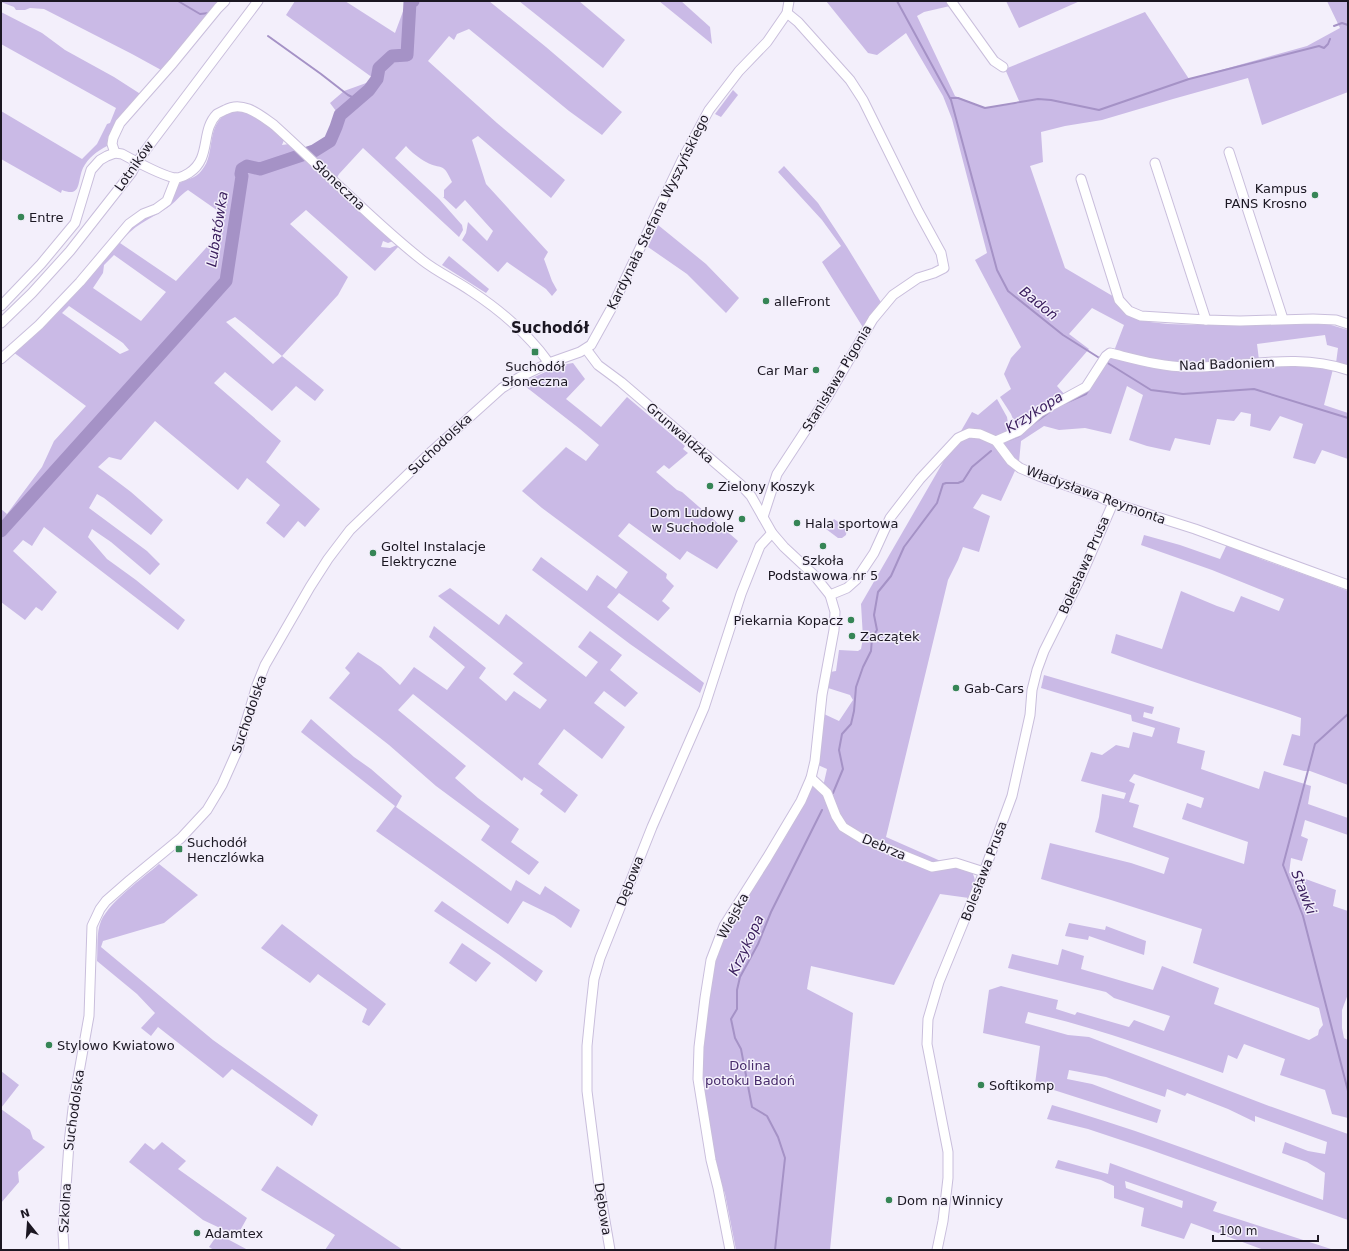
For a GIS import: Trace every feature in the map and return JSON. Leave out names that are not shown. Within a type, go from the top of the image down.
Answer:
[{"type":"street","points":[[115,153],[112,144],[113,138],[120,123],[225,1]]},
{"type":"street","name":"Lotników","points":[[1,323],[32,293],[70,251],[132,172],[137,162],[258,1]]},
{"type":"street","name":"Kardynała Stefana Wyszyńskiego","points":[[586,349],[591,345],[611,309],[682,160],[709,110],[739,71],[767,42],[787,13],[789,1]]},
{"type":"street","points":[[951,1],[994,61],[1003,67]]},
{"type":"street","name":"Stanisława Pigonia","points":[[763,517],[777,474],[828,396],[873,319],[893,295],[918,278],[934,274],[944,268],[941,253],[918,211],[863,100],[850,80],[798,22],[787,13]]},
{"type":"street","name":"Słoneczna","points":[[176,178],[184,176],[195,169],[204,156],[208,131],[217,114],[234,106],[242,106],[257,113],[274,125],[419,257],[472,291],[494,308],[530,342],[549,363]]},
{"type":"street","points":[[1229,152],[1284,319]]},
{"type":"street","points":[[1,306],[41,264],[75,223],[91,170],[100,160],[115,153],[122,154],[163,174],[176,178],[167,200],[156,209],[143,214],[129,224],[80,282],[39,325],[1,358]]},
{"type":"street","points":[[1155,163],[1206,320]]},
{"type":"street","points":[[1081,179],[1119,300],[1129,311],[1141,316],[1206,320],[1336,320],[1348,324]]},
{"type":"street","name":"Suchodolska","points":[[67,1166],[72,1117],[89,1016],[92,926],[100,909],[106,901],[181,838],[207,810],[222,785],[238,749],[257,685],[265,665],[310,587],[328,559],[350,530],[432,451],[496,393],[520,377],[549,363],[586,349]]},
{"type":"street","name":"Grunwaldzka","points":[[586,349],[598,365],[621,382],[741,485],[751,496],[772,533],[784,547],[814,575],[830,595]]},
{"type":"street","name":"Nad Badoniem","points":[[996,441],[1019,431],[1040,412],[1086,387],[1106,356],[1110,353],[1151,363],[1185,367],[1207,367],[1294,361],[1320,362],[1348,370]]},
{"type":"street","points":[[830,595],[847,588],[856,580],[874,553],[890,518],[920,479],[958,438],[969,433],[980,434],[996,441]]},
{"type":"street","name":"Władysława Reymonta","points":[[996,441],[1011,461],[1020,468],[1039,476],[1113,503],[1194,529],[1348,585]]},
{"type":"street","name":"Bolesława Prusa","points":[[937,1250],[943,1221],[948,1178],[948,1152],[926,1044],[928,1019],[939,982],[984,872],[1012,796],[1030,715],[1032,690],[1036,670],[1079,581],[1113,503]]},
{"type":"street","name":"Dębowa","points":[[610,1250],[587,1091],[587,1046],[594,979],[600,958],[652,826],[704,708],[741,594],[760,546],[772,533]]},
{"type":"street","name":"Wiejska","points":[[730,1250],[711,1160],[698,1079],[699,1047],[705,998],[711,960],[724,926],[801,801],[811,778],[815,761],[822,695],[834,630],[835,612],[830,595]]},
{"type":"street","name":"Debrza","points":[[811,778],[827,793],[836,816],[843,827],[861,838],[932,867],[956,862],[984,872]]},
{"type":"street","name":"Szkolna","points":[[64,1250],[63,1232],[67,1166]]},
{"type":"green space","points":[[1,1],[220,1],[192,32],[163,71],[44,9],[30,8],[25,10],[16,10],[14,7]]},
{"type":"green space","points":[[295,1],[345,1],[395,33],[408,1],[489,1],[546,47],[622,112],[602,135],[569,111],[469,29],[457,34],[454,40],[449,36],[428,61],[497,123],[565,180],[551,198],[478,136],[472,140],[486,184],[548,252],[544,259],[557,290],[552,296],[546,289],[507,262],[498,272],[462,240],[466,233],[468,222],[487,241],[493,231],[465,200],[456,209],[443,197],[444,190],[452,182],[444,168],[431,165],[415,155],[406,146],[395,158],[439,199],[462,225],[463,230],[459,237],[363,148],[339,174],[333,185],[393,241],[388,243],[383,241],[381,247],[390,248],[397,245],[399,246],[375,271],[306,210],[290,224],[348,277],[338,295],[282,356],[324,390],[315,401],[296,386],[272,411],[225,372],[214,383],[281,441],[266,462],[320,509],[305,527],[298,521],[284,538],[266,523],[280,505],[247,478],[238,490],[155,421],[121,460],[109,457],[98,467],[131,492],[163,520],[151,535],[97,494],[89,508],[147,551],[160,564],[150,575],[111,542],[92,529],[88,537],[107,559],[136,580],[185,620],[178,630],[44,527],[32,546],[23,540],[13,551],[57,592],[42,611],[36,607],[25,620],[1,602],[1,509],[7,514],[42,467],[54,441],[86,406],[13,352],[125,231],[152,213],[179,184],[193,177],[202,170],[209,155],[214,129],[224,116],[233,112],[240,112],[255,116],[262,120],[284,140],[282,145],[289,144],[298,154],[305,153],[329,140],[339,115],[330,103],[344,91],[369,82],[373,78],[286,15]],"holes":[[[188,190],[221,213],[215,238],[176,281],[120,243],[136,227],[170,206]],[[114,255],[166,292],[141,321],[93,288],[103,273],[104,265]],[[69,306],[123,343],[129,350],[120,354],[62,313]],[[235,317],[282,356],[273,364],[226,322]]]},
{"type":"green space","points":[[519,1],[579,1],[625,40],[603,68]]},
{"type":"green space","points":[[659,1],[681,1],[710,27],[712,44]]},
{"type":"green space","points":[[826,1],[947,1],[950,6],[924,12],[917,16],[955,96],[985,108],[1020,103],[1005,69],[1145,12],[1189,79],[1307,46],[1340,28],[1327,1],[1348,1],[1348,92],[1262,125],[1248,78],[1102,120],[1065,126],[1041,132],[1043,162],[1030,166],[1065,268],[1116,298],[1138,318],[1150,322],[1168,324],[1331,325],[1348,330],[1348,367],[1336,363],[1338,348],[1327,345],[1325,335],[1257,344],[1259,360],[1181,365],[1114,351],[1124,325],[1092,308],[1069,334],[1089,349],[1057,386],[1065,395],[1017,429],[1011,414],[1000,397],[1011,389],[1004,374],[1011,358],[1021,347],[975,260],[987,253],[952,119],[943,96],[906,33],[877,55],[868,53]]},
{"type":"green space","points":[[1006,1],[1080,1],[1019,28]]},
{"type":"green space","points":[[1,12],[42,33],[65,50],[114,77],[142,95],[111,137],[108,137],[107,146],[87,161],[81,173],[78,187],[73,192],[62,190],[61,193],[1,159],[1,111],[82,159],[97,144],[107,124],[110,123],[116,108],[1,44]]},
{"type":"green space","points":[[733,90],[738,95],[721,117],[715,114]]},
{"type":"green space","points":[[784,166],[818,203],[882,304],[864,329],[822,262],[841,246],[822,220],[778,172]]},
{"type":"green space","points":[[658,225],[706,264],[739,298],[726,313],[687,274],[648,247]]},
{"type":"green space","points":[[449,256],[489,289],[486,293],[442,265]]},
{"type":"green space","name":"Dolina potoku Badoń","points":[[1110,357],[1141,364],[1288,363],[1333,369],[1324,405],[1348,413],[1348,459],[1322,450],[1315,464],[1293,458],[1303,424],[1280,416],[1270,431],[1250,426],[1251,414],[1241,412],[1234,421],[1217,419],[1210,445],[1175,438],[1170,451],[1147,446],[1129,440],[1143,395],[1127,386],[1111,434],[1085,428],[1059,430],[1044,426],[1021,441],[1019,462],[1001,501],[982,494],[973,508],[990,516],[979,552],[963,547],[948,580],[886,837],[952,866],[969,869],[974,876],[974,886],[969,898],[940,894],[894,985],[811,966],[807,989],[853,1013],[830,1250],[736,1250],[725,1194],[715,1163],[703,1083],[701,1061],[711,982],[718,952],[728,929],[786,836],[812,783],[822,791],[827,769],[818,765],[824,714],[839,721],[853,700],[850,695],[828,688],[830,672],[836,671],[839,650],[858,651],[861,649],[863,638],[861,604],[972,412],[978,415],[997,399],[1007,417],[1009,430],[1005,432],[1014,437],[1041,416],[1090,388]]},
{"type":"green space","points":[[573,363],[585,379],[566,399],[601,427],[627,397],[685,446],[683,449],[688,453],[669,469],[664,465],[656,472],[677,490],[682,492],[738,541],[717,569],[687,551],[680,560],[629,523],[618,536],[667,574],[666,578],[674,586],[662,601],[670,608],[658,621],[619,593],[607,607],[704,683],[700,693],[630,644],[532,570],[541,557],[587,591],[597,575],[616,589],[628,572],[542,508],[522,491],[566,447],[586,461],[599,445],[521,383],[561,365]]},
{"type":"green space","points":[[834,519],[847,528],[846,535],[842,538],[838,538],[826,529]]},
{"type":"green space","points":[[1144,535],[1180,545],[1220,559],[1227,544],[1261,559],[1348,591],[1348,785],[1310,771],[1304,771],[1283,765],[1292,734],[1300,736],[1301,718],[1111,653],[1116,634],[1162,649],[1181,591],[1234,612],[1241,596],[1279,611],[1284,599],[1212,570],[1141,545]]},
{"type":"green space","points":[[450,588],[499,625],[506,614],[586,677],[598,662],[578,647],[590,631],[622,655],[610,670],[638,693],[625,707],[604,691],[594,703],[625,727],[602,759],[564,729],[538,764],[578,795],[565,813],[540,794],[543,790],[524,777],[522,781],[413,694],[398,710],[466,766],[455,778],[478,798],[519,829],[511,842],[539,862],[529,875],[481,840],[490,826],[436,786],[389,745],[329,698],[350,673],[345,668],[358,652],[381,667],[400,685],[414,667],[447,690],[465,667],[429,637],[434,626],[486,668],[479,678],[506,701],[514,691],[540,709],[547,700],[513,674],[523,663],[438,596]]},
{"type":"green space","points":[[1044,675],[1154,707],[1152,714],[1144,712],[1143,717],[1180,728],[1177,743],[1205,751],[1201,769],[1259,789],[1264,771],[1311,786],[1308,804],[1348,818],[1348,835],[1305,820],[1301,836],[1308,839],[1302,861],[1291,858],[1289,873],[1336,890],[1333,906],[1348,911],[1348,994],[1342,1010],[1342,1028],[1344,1038],[1348,1040],[1348,1118],[1332,1114],[1325,1090],[1280,1075],[1285,1059],[1244,1044],[1237,1059],[1228,1055],[1223,1073],[1126,1040],[1053,1018],[1028,1012],[1025,1023],[1068,1035],[1089,1037],[1269,1106],[1348,1134],[1348,1220],[1148,1149],[1088,1129],[1047,1119],[1052,1105],[1120,1126],[1323,1200],[1325,1173],[1307,1162],[1282,1153],[1285,1142],[1308,1151],[1325,1154],[1327,1142],[1255,1116],[1255,1122],[1228,1109],[1187,1093],[1185,1096],[1167,1089],[1165,1097],[1106,1077],[1069,1070],[1067,1079],[1092,1084],[1161,1110],[1157,1123],[1035,1084],[1040,1046],[983,1033],[989,990],[1001,986],[1058,1000],[1056,1009],[1075,1015],[1077,1012],[1129,1027],[1134,1020],[1164,1031],[1170,1016],[1114,998],[1106,992],[1008,968],[1012,954],[1058,965],[1062,949],[1084,956],[1081,969],[1153,990],[1162,966],[1219,988],[1214,1004],[1309,1040],[1318,1035],[1319,1030],[1323,1025],[1319,1008],[1193,963],[1202,929],[1041,879],[1050,843],[1131,863],[1164,874],[1169,858],[1095,832],[1099,817],[1102,794],[1124,799],[1126,793],[1081,781],[1091,752],[1102,755],[1116,745],[1129,748],[1133,732],[1152,737],[1155,728],[1132,721],[1131,715],[1041,688]],"holes":[[[1134,774],[1204,798],[1201,808],[1187,803],[1182,819],[1248,842],[1244,864],[1133,827],[1139,805],[1129,802],[1135,784],[1129,781]]]},
{"type":"green space","points":[[311,719],[354,757],[371,769],[402,796],[396,807],[511,891],[516,880],[540,895],[545,886],[580,910],[571,928],[554,916],[523,901],[508,924],[376,831],[395,806],[301,732]]},
{"type":"green space","points":[[159,864],[198,895],[164,923],[103,941],[101,947],[213,1040],[318,1115],[312,1126],[232,1069],[223,1078],[158,1027],[151,1036],[141,1028],[155,1013],[137,994],[97,961],[98,930],[106,913],[119,898]]},
{"type":"green space","points":[[442,901],[543,971],[536,982],[498,954],[434,911]]},
{"type":"green space","points":[[1069,923],[1105,930],[1106,926],[1146,941],[1144,955],[1089,936],[1088,940],[1065,936]]},
{"type":"green space","points":[[282,924],[386,1004],[369,1026],[362,1022],[367,1009],[318,974],[310,983],[261,948]]},
{"type":"green space","points":[[462,943],[491,963],[476,982],[449,963]]},
{"type":"green space","points":[[1,1071],[19,1085],[1,1108]]},
{"type":"green space","points":[[1,1109],[30,1130],[33,1139],[45,1147],[18,1172],[19,1182],[1,1203]]},
{"type":"green space","points":[[162,1142],[186,1161],[178,1169],[247,1218],[237,1236],[203,1220],[129,1162],[145,1143],[154,1150]]},
{"type":"green space","points":[[1058,1160],[1108,1174],[1110,1163],[1217,1202],[1213,1211],[1334,1250],[1264,1250],[1191,1223],[1184,1239],[1141,1226],[1144,1208],[1114,1198],[1114,1186],[1101,1180],[1055,1168]],"holes":[[[1125,1181],[1183,1201],[1182,1208],[1126,1188]]]},
{"type":"green space","points":[[277,1166],[403,1250],[325,1250],[335,1235],[261,1190]]},
{"type":"green space","points":[[218,1234],[248,1250],[214,1250],[209,1247]]},
{"type":"waterway","points":[[178,1],[200,14],[209,13]]},
{"type":"waterway","name":"Lubatówka","points":[[1,531],[226,281],[242,169],[247,166],[260,169],[314,151],[330,141],[340,115],[369,90],[377,79],[379,68],[392,56],[407,55],[410,2],[413,1]]},
{"type":"waterway","name":"Badoń","points":[[897,1],[951,100],[997,270],[1008,291],[1063,335],[1101,359]]},
{"type":"waterway","points":[[1334,26],[1342,23],[1348,25]]},
{"type":"waterway","points":[[268,36],[348,95],[358,100]]},
{"type":"waterway","points":[[950,98],[958,98],[985,108],[1038,99],[1051,100],[1099,110],[1189,79],[1319,46],[1324,48],[1330,39]]},
{"type":"waterway","name":"Badoń","points":[[1106,362],[1151,390],[1183,394],[1254,389],[1348,418]]},
{"type":"waterway","name":"Krzykopa","points":[[1063,404],[1086,394],[1089,390]]},
{"type":"waterway","name":"Krzykopa","points":[[1033,424],[1051,411]]},
{"type":"waterway","name":"Krzykopa","points":[[1009,440],[1023,433]]},
{"type":"waterway","name":"Krzykopa","points":[[833,793],[843,769],[839,750],[842,734],[851,724],[854,711],[856,687],[863,667],[871,651],[872,638],[877,630],[874,615],[878,592],[891,576],[904,547],[937,503],[943,484],[958,483],[963,481],[972,467],[991,451]]},
{"type":"waterway","name":"Stawki","points":[[1348,714],[1315,744],[1283,865],[1303,916],[1348,1091]]},
{"type":"waterway","name":"Krzykopa","points":[[775,1250],[785,1158],[778,1137],[767,1116],[752,1107],[741,1049],[735,1038],[731,1019],[737,1009],[737,990],[740,977],[758,944],[771,912],[822,810]]},
{"type":"place","name":"Kampus PANS Krosno","points":[[1315,195]]},
{"type":"place","name":"Entre","points":[[21,217]]},
{"type":"place","name":"alleFront","points":[[766,301]]},
{"type":"place","name":"Suchodół Słoneczna","points":[[535,352]]},
{"type":"place","name":"Car Mar","points":[[816,370]]},
{"type":"place","name":"Zielony Koszyk","points":[[710,486]]},
{"type":"place","name":"Dom Ludowy w Suchodole","points":[[742,519]]},
{"type":"place","name":"Hala sportowa","points":[[797,523]]},
{"type":"place","name":"Szkoła Podstawowa nr 5","points":[[823,546]]},
{"type":"place","name":"Goltel Instalacje Elektryczne","points":[[373,553]]},
{"type":"place","name":"Piekarnia Kopacz","points":[[851,620]]},
{"type":"place","name":"Zaczątek","points":[[852,636]]},
{"type":"place","name":"Gab-Cars","points":[[956,688]]},
{"type":"place","name":"Suchodół Henczlówka","points":[[179,849]]},
{"type":"place","name":"Stylowo Kwiatowo","points":[[49,1045]]},
{"type":"place","name":"Softikomp","points":[[981,1085]]},
{"type":"place","name":"Dom na Winnicy","points":[[889,1200]]},
{"type":"place","name":"Adamtex","points":[[197,1233]]},
{"type":"district","name":"Suchodół","points":[[550,328]]}]
